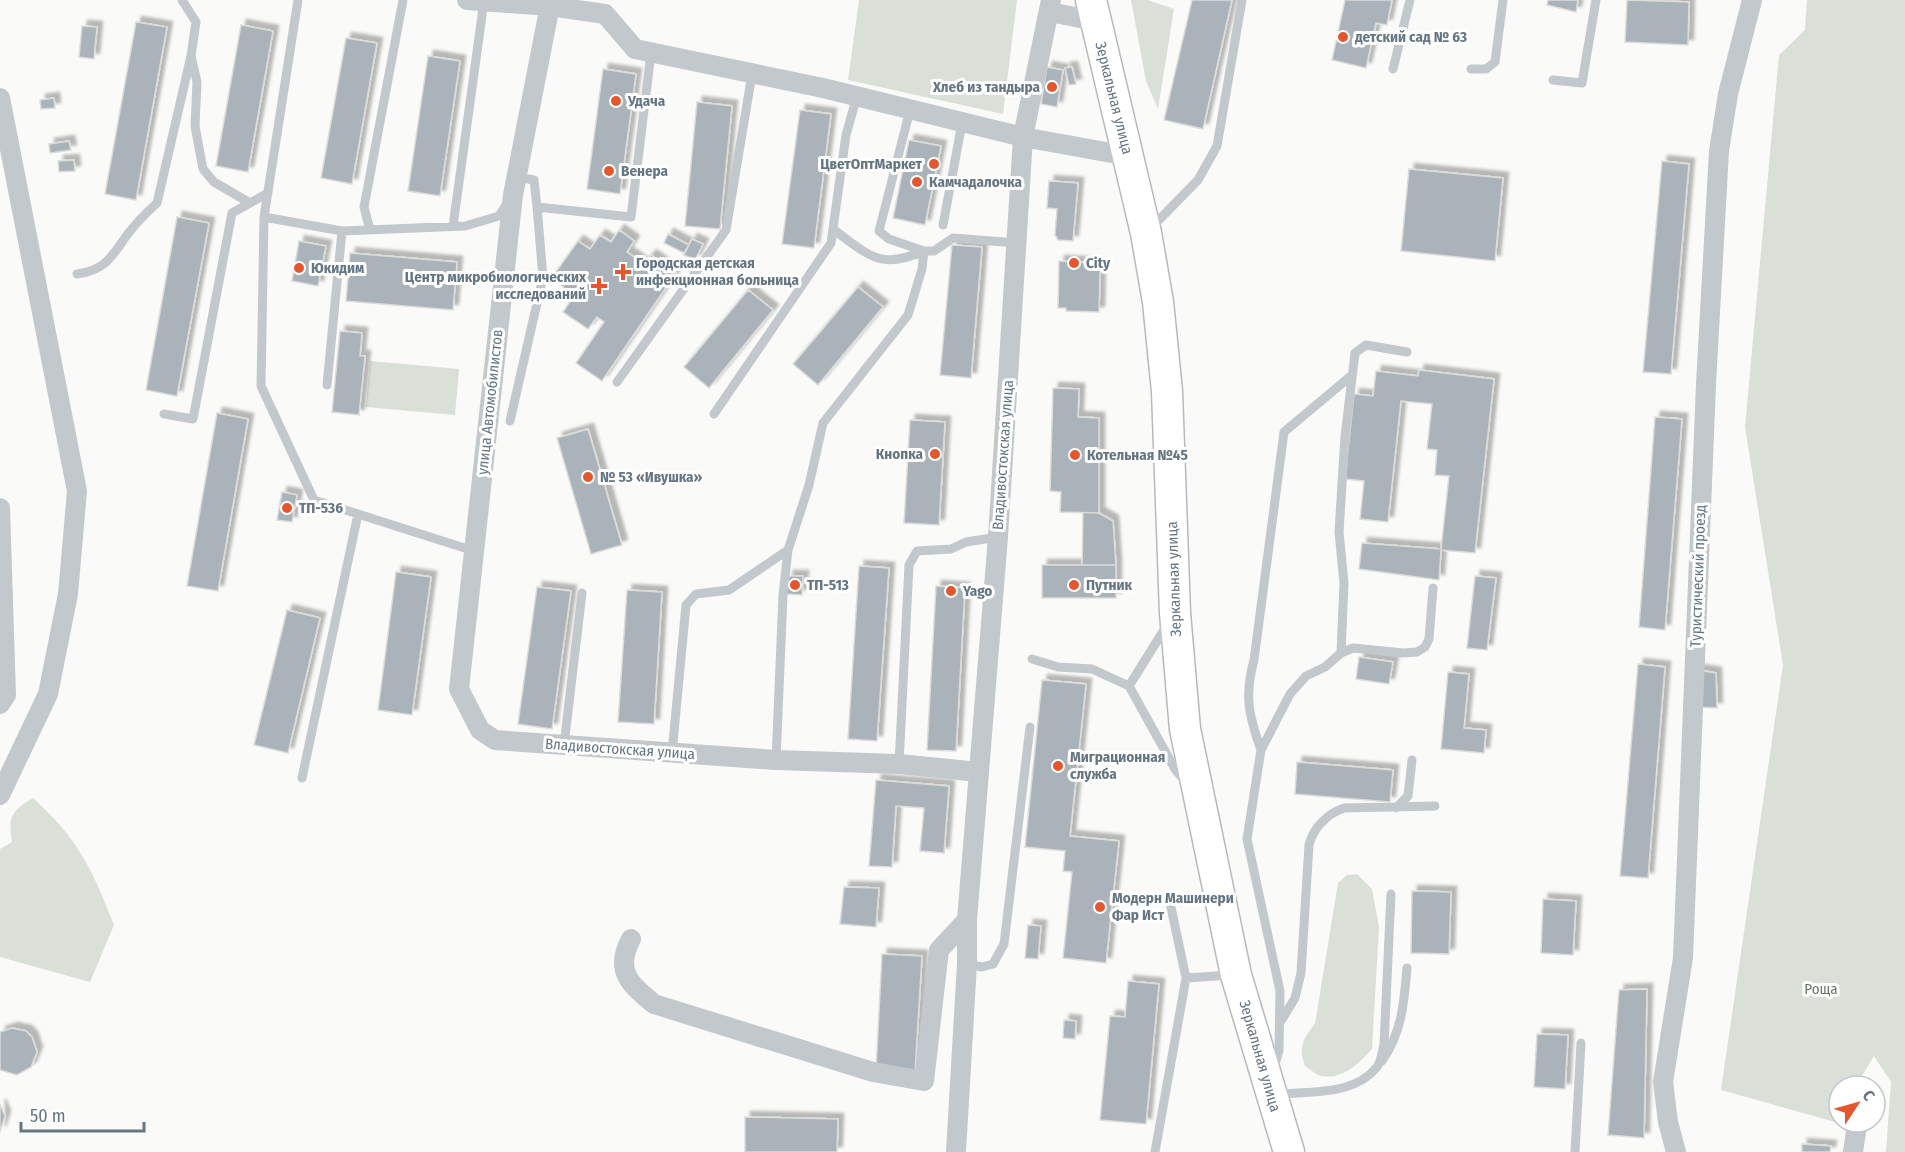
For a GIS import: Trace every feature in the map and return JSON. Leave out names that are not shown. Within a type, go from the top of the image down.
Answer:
[{"type":"main road","name":"Зеркальная улица","points":[[1093,11],[1146,233],[1158,302],[1167,391],[1175,613],[1185,729],[1236,975],[1269,1092],[1289,1152]]},
{"type":"street","name":"Туристический проезд","points":[[1676,1152],[1668,1122],[1663,1082],[1683,958],[1706,384],[1719,151],[1728,94],[1752,0]]},
{"type":"street","points":[[475,1],[550,3],[605,14],[635,49],[856,96],[1023,137],[1128,156]]},
{"type":"street","name":"улица Автомобилистов","points":[[480,730],[459,689],[514,186],[550,3]]},
{"type":"street","name":"Владивостокская улица","points":[[956,1152],[967,964],[967,920],[998,537],[1023,137],[1052,4],[1093,11]]},
{"type":"street","points":[[0,98],[77,491],[68,594],[48,693],[0,795]]},
{"type":"street","points":[[0,508],[6,695],[0,704]]},
{"type":"street","name":"Владивостокская улица","points":[[480,730],[495,740],[776,760],[899,764],[980,772]]},
{"type":"street","points":[[631,939],[624,952],[625,973],[630,983],[654,1004],[873,1072],[924,1081],[939,950],[967,920]]},
{"type":"street","points":[[1853,1152],[1856,1134]]},
{"type":"lane","points":[[77,273],[90,272],[107,264],[140,219],[157,203],[191,56],[196,22],[182,0]]},
{"type":"lane","points":[[298,0],[264,217],[261,386],[314,500],[474,551]]},
{"type":"lane","points":[[370,230],[364,207],[404,0]]},
{"type":"lane","points":[[1146,233],[1184,197],[1214,154],[1238,37],[1242,0]]},
{"type":"lane","points":[[1393,69],[1410,0]]},
{"type":"lane","points":[[1471,69],[1486,69],[1495,62],[1503,0]]},
{"type":"lane","points":[[1553,80],[1582,84],[1596,0]]},
{"type":"lane","points":[[453,226],[475,1]]},
{"type":"lane","points":[[537,207],[631,217],[651,53]]},
{"type":"lane","points":[[191,56],[197,82],[195,126],[203,169],[214,182],[250,203]]},
{"type":"lane","points":[[617,382],[726,230],[752,74]]},
{"type":"lane","points":[[714,414],[831,243],[846,135],[856,96]]},
{"type":"lane","points":[[910,110],[879,231],[889,240],[934,251],[953,238],[1017,243]]},
{"type":"lane","points":[[943,225],[962,123]]},
{"type":"lane","points":[[264,217],[342,231],[453,226],[499,216],[514,186],[534,180],[543,277],[510,421]]},
{"type":"lane","points":[[164,414],[193,419],[232,213],[268,193]]},
{"type":"lane","points":[[834,230],[864,252],[883,260],[900,261],[924,250]]},
{"type":"lane","points":[[327,385],[342,231]]},
{"type":"lane","points":[[776,760],[783,595],[788,550],[809,485],[823,423],[908,315],[922,269],[924,250]]},
{"type":"lane","points":[[1341,653],[1344,583],[1339,532],[1355,353],[1366,345],[1407,352]]},
{"type":"lane","points":[[1261,750],[1248,707],[1248,680],[1254,660],[1284,432],[1352,375]]},
{"type":"lane","points":[[302,778],[358,514]]},
{"type":"lane","points":[[899,764],[909,566],[917,551],[951,549],[966,542],[998,537]]},
{"type":"lane","points":[[672,753],[686,605],[696,594],[729,590],[788,550]]},
{"type":"lane","points":[[1407,968],[1402,1020],[1392,1047],[1378,1066],[1365,1077],[1343,1088],[1269,1092],[1279,1050],[1280,991],[1247,839],[1261,750],[1290,694],[1306,676],[1325,667],[1341,653],[1353,648],[1403,653],[1421,650],[1429,639],[1433,588]]},
{"type":"lane","points":[[564,745],[582,593]]},
{"type":"lane","points":[[1129,686],[1175,613]]},
{"type":"lane","points":[[1032,659],[1058,667],[1092,669],[1129,686],[1175,769],[1197,794]]},
{"type":"lane","points":[[967,964],[982,967],[993,964],[1004,944],[1030,727]]},
{"type":"lane","points":[[1394,809],[1408,796],[1412,760]]},
{"type":"lane","points":[[1281,1021],[1294,998],[1301,973],[1311,837],[1331,814],[1344,808],[1435,807]]},
{"type":"lane","points":[[1378,1066],[1384,1045],[1391,894]]},
{"type":"lane","points":[[1155,1152],[1186,978],[1169,898]]},
{"type":"lane","points":[[1186,978],[1236,975]]},
{"type":"lane","points":[[1575,1152],[1581,1043]]},
{"type":"green space","points":[[859,0],[1017,0],[1003,114],[848,80]]},
{"type":"green space","points":[[1131,0],[1148,0],[1174,9],[1158,109],[1146,81]]},
{"type":"green space","name":"Роща","points":[[1807,0],[1905,0],[1905,1152],[1886,1152],[1891,1082],[1874,1056],[1863,1074],[1827,1074],[1827,1120],[1721,1090],[1783,665],[1745,427],[1779,55],[1805,30]]},
{"type":"green space","points":[[370,361],[459,369],[455,415],[366,407]]},
{"type":"green space","points":[[33,798],[62,828],[82,856],[99,887],[114,925],[90,982],[0,957],[0,849],[12,842],[10,826],[16,811]]},
{"type":"green space","points":[[1357,874],[1372,889],[1379,927],[1372,1049],[1356,1065],[1343,1073],[1329,1077],[1322,1076],[1305,1066],[1302,1048],[1307,1034],[1315,1024],[1338,883],[1347,875]]},
{"type":"building","points":[[1192,0],[1232,0],[1203,129],[1164,120]]},
{"type":"building","points":[[1345,0],[1392,0],[1387,25],[1376,23],[1366,68],[1332,60]]},
{"type":"building","points":[[1548,0],[1578,0],[1576,12],[1547,5]]},
{"type":"building","points":[[1627,0],[1689,2],[1688,45],[1625,42]]},
{"type":"building","points":[[136,22],[167,27],[136,200],[105,194]]},
{"type":"building","points":[[241,25],[273,31],[248,172],[216,166]]},
{"type":"building","points":[[82,26],[97,27],[94,59],[79,57]]},
{"type":"building","points":[[346,38],[377,43],[352,184],[321,178]]},
{"type":"building","points":[[428,56],[460,61],[440,196],[408,191]]},
{"type":"building","name":"Хлеб из тандыра","points":[[1047,67],[1063,70],[1057,107],[1041,104]]},
{"type":"building","points":[[1072,67],[1076,84],[1069,85],[1065,68]]},
{"type":"building","points":[[603,69],[636,74],[620,194],[587,189]]},
{"type":"building","points":[[54,98],[55,108],[41,109],[40,100]]},
{"type":"building","points":[[697,102],[732,106],[720,229],[685,226]]},
{"type":"building","points":[[800,110],[831,114],[814,248],[782,244]]},
{"type":"building","name":"Камчадалочка","points":[[909,140],[941,146],[925,225],[893,218]]},
{"type":"building","points":[[69,141],[71,150],[50,153],[49,144]]},
{"type":"building","points":[[74,160],[75,171],[59,172],[58,161]]},
{"type":"building","points":[[1662,161],[1689,164],[1671,374],[1643,372]]},
{"type":"building","points":[[1409,169],[1503,178],[1495,261],[1401,251]]},
{"type":"building","points":[[1049,181],[1078,183],[1073,241],[1058,240],[1055,235],[1057,209],[1047,208]]},
{"type":"building","points":[[177,217],[209,223],[177,396],[146,390]]},
{"type":"building","points":[[619,230],[634,241],[627,252],[644,264],[651,255],[676,273],[602,381],[576,363],[604,322],[597,317],[588,329],[563,312],[571,300],[560,293],[564,287],[551,279],[578,241],[590,249],[600,235],[611,242]]},
{"type":"building","points":[[668,234],[689,245],[684,253],[664,243]]},
{"type":"building","points":[[692,239],[703,244],[695,260],[684,255]]},
{"type":"building","points":[[299,241],[326,246],[318,286],[292,281]]},
{"type":"building","points":[[952,245],[982,247],[971,378],[940,375]]},
{"type":"building","points":[[350,253],[457,262],[453,310],[346,301]]},
{"type":"building","points":[[1059,261],[1095,263],[1095,270],[1100,270],[1099,312],[1066,311],[1066,308],[1058,308]]},
{"type":"building","points":[[858,287],[883,307],[818,385],[793,364]]},
{"type":"building","points":[[748,290],[773,310],[709,388],[684,367]]},
{"type":"building","points":[[340,331],[362,333],[360,356],[365,356],[359,415],[332,412]]},
{"type":"building","points":[[1419,370],[1494,379],[1475,553],[1441,550],[1439,580],[1359,569],[1362,543],[1441,549],[1449,476],[1435,475],[1437,450],[1427,449],[1432,404],[1401,401],[1388,522],[1360,519],[1364,481],[1345,479],[1354,394],[1373,396],[1376,371],[1418,376]]},
{"type":"building","name":"Котельная №45","points":[[1053,388],[1079,389],[1078,417],[1099,418],[1099,513],[1060,512],[1061,492],[1050,491]]},
{"type":"building","points":[[217,413],[248,419],[218,591],[187,586]]},
{"type":"building","points":[[1655,417],[1682,419],[1665,630],[1639,627]]},
{"type":"building","points":[[910,420],[945,422],[939,525],[904,523]]},
{"type":"building","points":[[588,429],[622,545],[591,554],[557,438]]},
{"type":"building","name":"ТП-536","points":[[282,492],[297,495],[292,522],[277,520]]},
{"type":"building","points":[[1083,513],[1099,513],[1113,521],[1116,565],[1082,565]]},
{"type":"building","points":[[1042,565],[1116,565],[1116,598],[1042,598]]},
{"type":"building","points":[[859,566],[889,568],[877,741],[848,739]]},
{"type":"building","points":[[396,572],[431,577],[412,715],[378,710]]},
{"type":"building","name":"ТП-513","points":[[788,576],[803,576],[802,595],[787,594]]},
{"type":"building","points":[[1475,576],[1496,578],[1487,650],[1467,648]]},
{"type":"building","points":[[936,586],[965,588],[956,751],[927,750]]},
{"type":"building","points":[[537,587],[571,591],[552,729],[518,724]]},
{"type":"building","points":[[627,590],[662,592],[654,724],[618,722]]},
{"type":"building","points":[[287,610],[320,618],[288,753],[254,745]]},
{"type":"building","points":[[1359,657],[1393,662],[1389,684],[1356,679]]},
{"type":"building","points":[[1638,664],[1665,667],[1648,878],[1620,876]]},
{"type":"building","points":[[1698,670],[1716,673],[1717,708],[1696,707]]},
{"type":"building","points":[[1448,672],[1469,674],[1464,728],[1486,730],[1484,753],[1441,749]]},
{"type":"building","points":[[1042,680],[1086,684],[1070,836],[1119,841],[1106,963],[1063,958],[1072,872],[1063,871],[1065,851],[1025,847]]},
{"type":"building","points":[[1297,762],[1393,770],[1390,802],[1295,794]]},
{"type":"building","points":[[876,780],[949,786],[944,853],[920,851],[924,808],[896,806],[892,867],[869,866]]},
{"type":"building","points":[[844,887],[879,888],[876,927],[840,924]]},
{"type":"building","points":[[1412,891],[1451,892],[1449,954],[1411,953]]},
{"type":"building","points":[[1543,899],[1576,901],[1573,955],[1541,953]]},
{"type":"building","points":[[1028,925],[1041,926],[1038,959],[1025,958]]},
{"type":"building","points":[[882,954],[922,956],[915,1072],[876,1070]]},
{"type":"building","points":[[1128,981],[1159,984],[1146,1124],[1100,1120],[1110,1016],[1125,1017]]},
{"type":"building","points":[[1647,989],[1644,1138],[1608,1135],[1619,990]]},
{"type":"building","points":[[1064,1020],[1076,1021],[1075,1039],[1063,1038]]},
{"type":"building","points":[[12,1028],[26,1031],[32,1037],[37,1052],[31,1067],[17,1075],[0,1070],[0,1032]]},
{"type":"building","points":[[1537,1034],[1568,1035],[1565,1089],[1534,1087]]},
{"type":"building","points":[[0,1104],[5,1116],[0,1132]]},
{"type":"building","points":[[745,1117],[838,1119],[837,1152],[745,1152]]},
{"type":"building","points":[[1802,1144],[1831,1146],[1830,1152],[1802,1152]]},
{"type":"place","name":"детский сад № 63","points":[[1343,37]]},
{"type":"place","name":"Хлеб из тандыра","points":[[1052,87]]},
{"type":"place","name":"Удача","points":[[616,101]]},
{"type":"place","name":"ЦветОптМаркет","points":[[934,164]]},
{"type":"place","name":"Венера","points":[[609,171]]},
{"type":"place","name":"Камчадалочка","points":[[917,182]]},
{"type":"place","name":"City","points":[[1074,263]]},
{"type":"place","name":"Юкидим","points":[[299,268]]},
{"type":"place","name":"Городская детская инфекционная больница","points":[[623,272]]},
{"type":"place","name":"Центр микробиологических исследований","points":[[599,286]]},
{"type":"place","name":"Кнопка","points":[[935,454]]},
{"type":"place","name":"Котельная №45","points":[[1075,455]]},
{"type":"place","name":"№ 53 «Ивушка»","points":[[588,477]]},
{"type":"place","name":"ТП-536","points":[[287,508]]},
{"type":"place","name":"ТП-513","points":[[795,585]]},
{"type":"place","name":"Путник","points":[[1074,585]]},
{"type":"place","name":"Yago","points":[[951,591]]},
{"type":"place","name":"Миграционная служба","points":[[1058,766]]},
{"type":"place","name":"Модерн Машинери Фар Ист","points":[[1100,907]]}]
